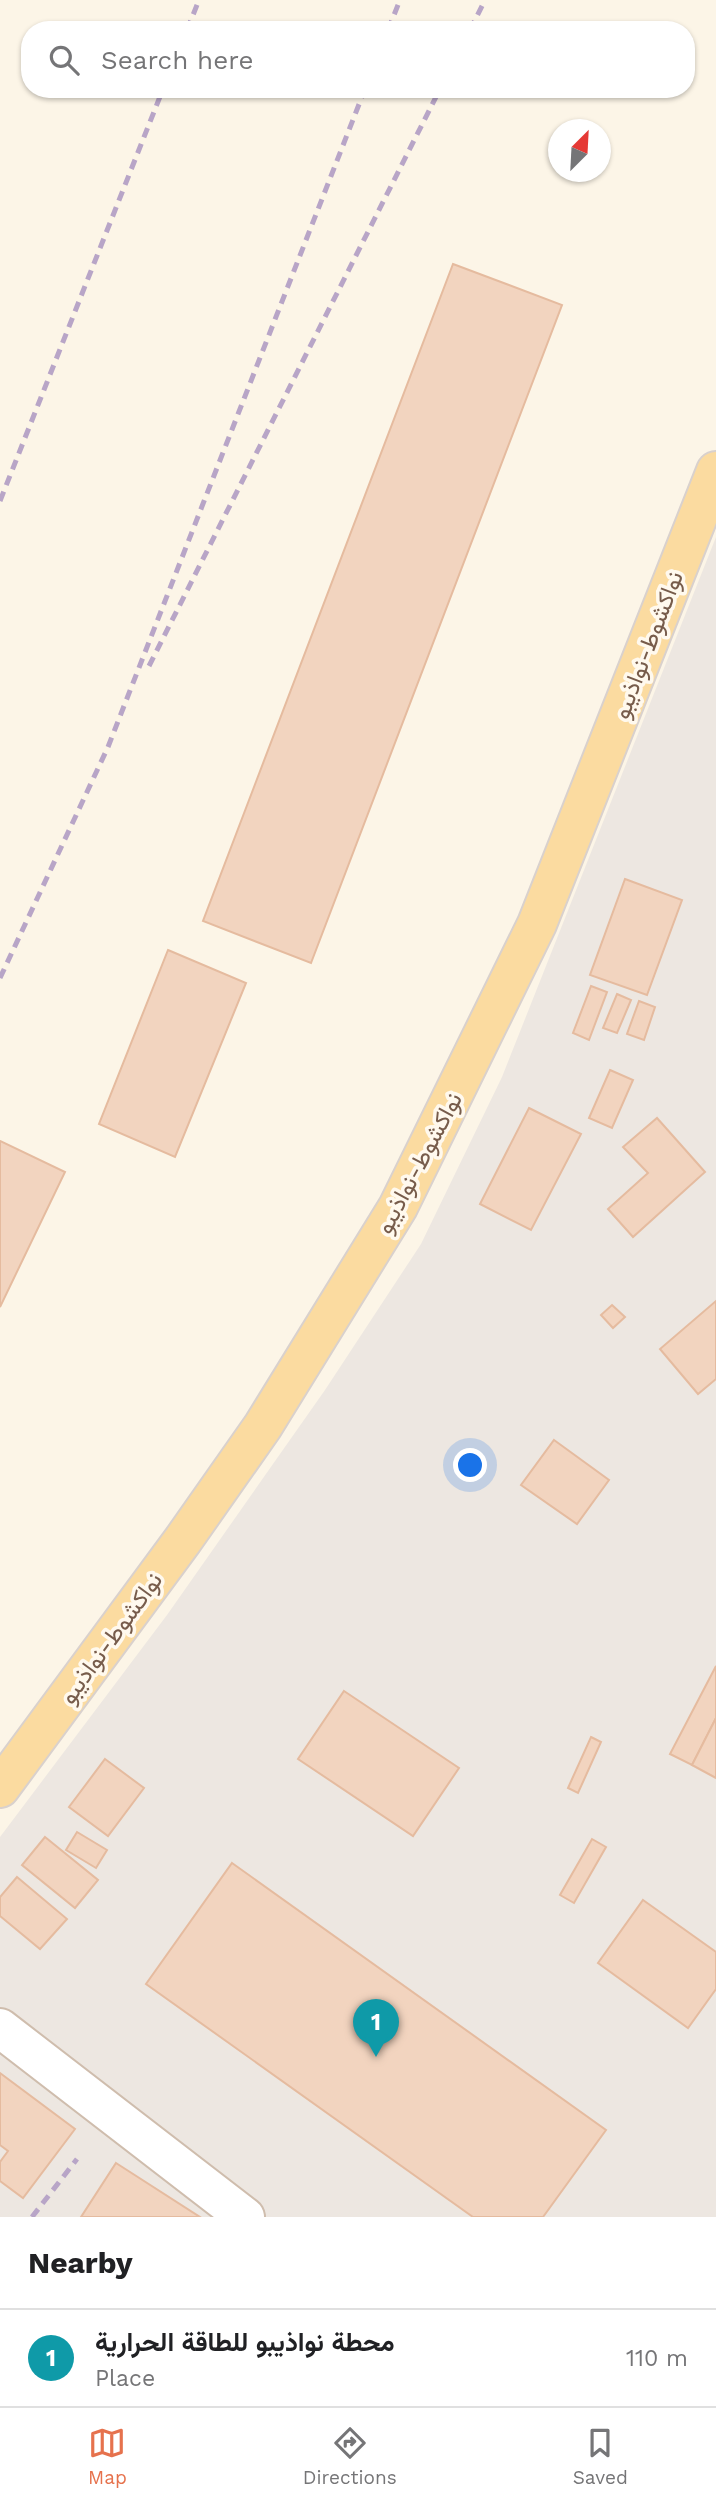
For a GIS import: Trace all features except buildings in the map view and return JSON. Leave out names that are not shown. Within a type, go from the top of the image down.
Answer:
[{"type":"main road","name":"نواكشوط-نواذيبو","points":[[0,1788],[263,1426],[398,1207],[537,924],[716,471]]},
{"type":"lane","points":[[0,2028],[245,2217]]},
{"type":"shaded area","points":[[716,537],[716,2217],[0,2217],[0,1837],[167,1615],[325,1390],[421,1244],[502,1077]]},
{"type":"railway","points":[[191,21],[199,0]]},
{"type":"railway","points":[[392,21],[400,0]]},
{"type":"railway","points":[[474,21],[485,0]]},
{"type":"railway","points":[[0,501],[159,98]]},
{"type":"railway","points":[[0,978],[108,747],[361,98]]},
{"type":"railway","points":[[149,666],[435,98]]},
{"type":"railway","points":[[32,2217],[77,2159]]},
{"type":"place","name":"محطة نواذيبو للطاقة الحرارية","points":[[376,2057]]}]
